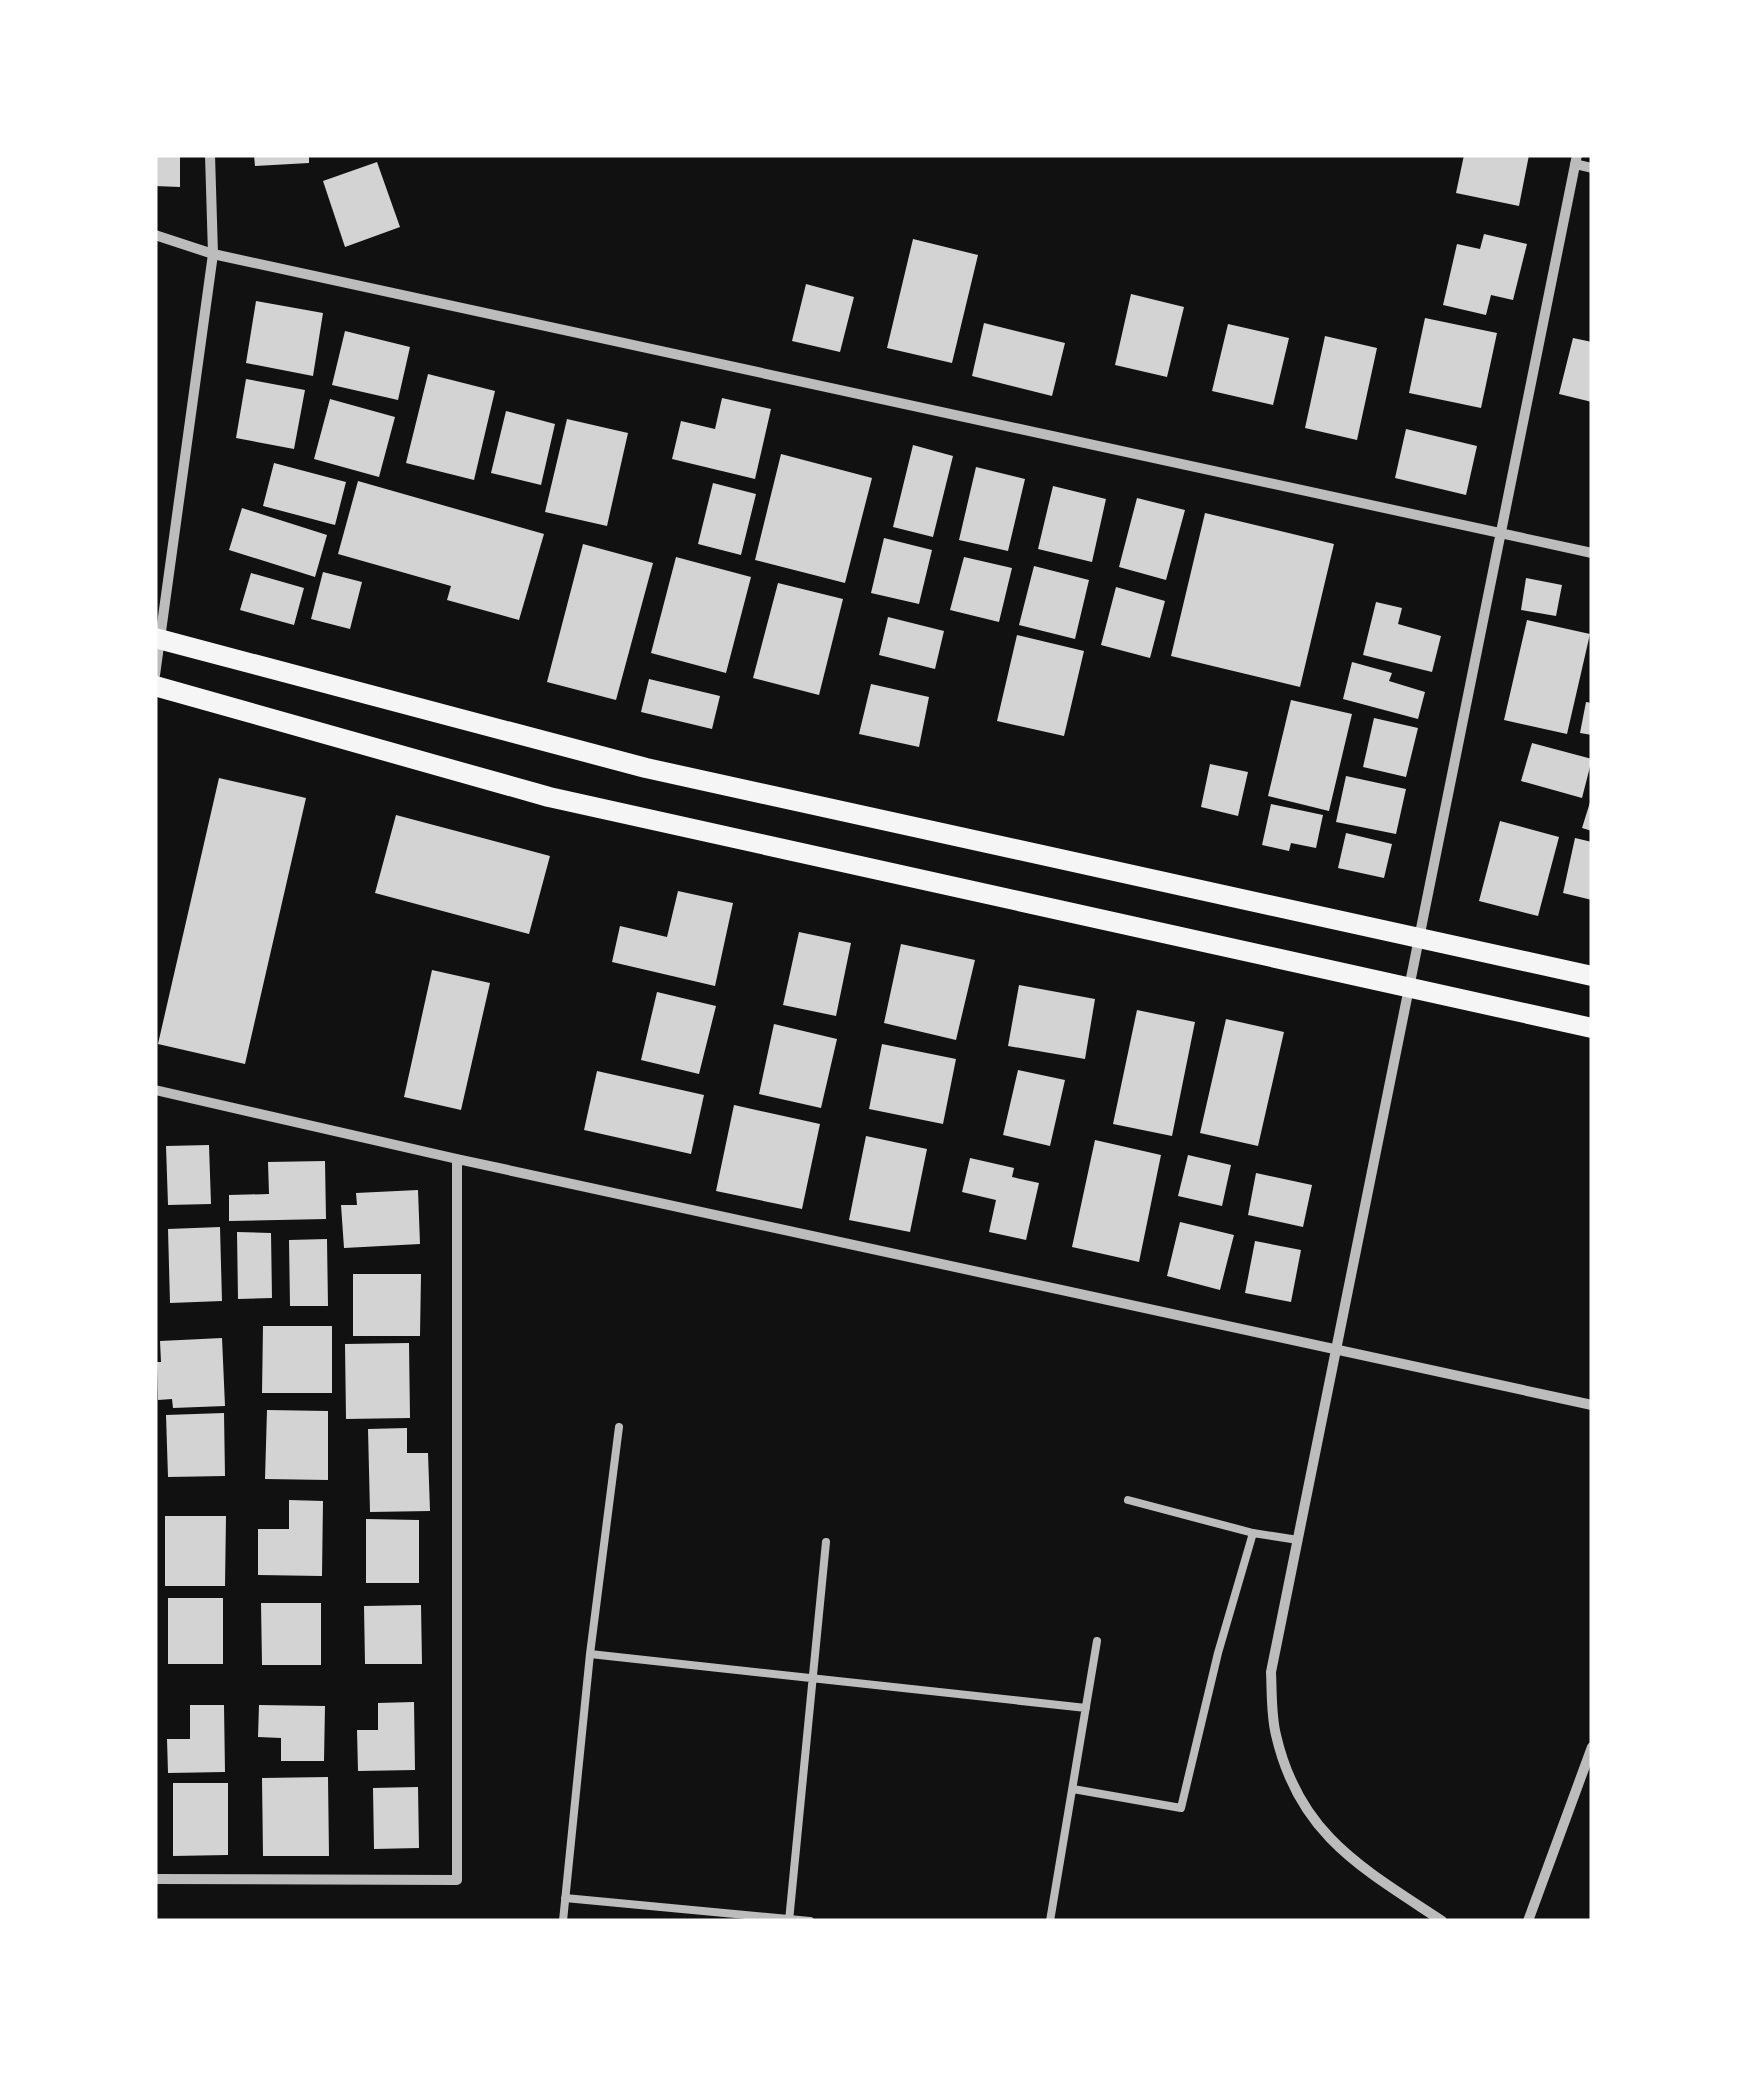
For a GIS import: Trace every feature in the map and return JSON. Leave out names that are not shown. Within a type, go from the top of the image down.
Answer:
[{"type":"main road","points":[[158,639],[646,768],[1592,976]]},
{"type":"main road","points":[[155,686],[549,797],[1592,1028]]},
{"type":"street","points":[[155,676],[213,254],[210,155]]},
{"type":"street","points":[[1442,1921],[1331,1842],[1293,1792],[1274,1732],[1271,1672],[1576,160],[1592,168]]},
{"type":"street","points":[[155,235],[213,254],[1592,553]]},
{"type":"street","points":[[155,1090],[1592,1405]]},
{"type":"street","points":[[155,1879],[457,1880],[457,1159]]},
{"type":"street","points":[[1528,1921],[1592,1748]]},
{"type":"lane","points":[[562,1921],[619,1427]]},
{"type":"lane","points":[[1128,1500],[1254,1533],[1298,1540]]},
{"type":"lane","points":[[1073,1789],[1182,1808],[1218,1653],[1254,1533]]},
{"type":"lane","points":[[789,1920],[826,1542]]},
{"type":"lane","points":[[1050,1921],[1097,1641]]},
{"type":"lane","points":[[590,1654],[1086,1708]]},
{"type":"lane","points":[[565,1898],[810,1921]]},
{"type":"building","points":[[155,155],[180,155],[180,187],[155,186]]},
{"type":"building","points":[[254,155],[309,155],[309,163],[255,166]]},
{"type":"building","points":[[1464,155],[1529,155],[1519,206],[1456,193]]},
{"type":"building","points":[[377,162],[400,227],[345,247],[323,181]]},
{"type":"building","points":[[1484,234],[1527,244],[1513,300],[1491,295],[1486,315],[1443,305],[1457,244],[1480,249]]},
{"type":"building","points":[[913,239],[978,255],[952,363],[887,348]]},
{"type":"building","points":[[806,284],[854,297],[840,352],[792,341]]},
{"type":"building","points":[[1131,294],[1184,307],[1167,377],[1115,365]]},
{"type":"building","points":[[256,301],[323,313],[313,376],[246,363]]},
{"type":"building","points":[[1425,318],[1497,333],[1481,408],[1409,393]]},
{"type":"building","points":[[984,323],[1065,343],[1052,396],[972,376]]},
{"type":"building","points":[[1228,324],[1289,338],[1273,405],[1212,391]]},
{"type":"building","points":[[345,331],[410,347],[398,400],[332,385]]},
{"type":"building","points":[[1325,336],[1377,348],[1357,440],[1305,428]]},
{"type":"building","points":[[1573,338],[1592,342],[1592,402],[1559,394]]},
{"type":"building","points":[[428,374],[495,391],[474,480],[406,463]]},
{"type":"building","points":[[246,379],[305,390],[294,449],[236,438]]},
{"type":"building","points":[[722,398],[771,409],[755,479],[672,459],[681,421],[715,429]]},
{"type":"building","points":[[330,399],[395,417],[379,477],[314,459]]},
{"type":"building","points":[[506,411],[555,424],[541,485],[491,473]]},
{"type":"building","points":[[567,419],[628,433],[607,526],[545,512]]},
{"type":"building","points":[[1406,429],[1477,446],[1466,495],[1395,478]]},
{"type":"building","points":[[913,445],[953,456],[933,537],[893,527]]},
{"type":"building","points":[[781,454],[872,478],[845,583],[755,560]]},
{"type":"building","points":[[274,463],[346,482],[335,525],[263,506]]},
{"type":"building","points":[[976,467],[1025,479],[1008,551],[959,540]]},
{"type":"building","points":[[358,481],[544,534],[519,620],[447,600],[451,586],[338,554]]},
{"type":"building","points":[[713,483],[756,494],[741,555],[698,544]]},
{"type":"building","points":[[1053,486],[1106,499],[1092,562],[1038,549]]},
{"type":"building","points":[[1137,498],[1185,510],[1166,580],[1119,567]]},
{"type":"building","points":[[242,508],[327,535],[315,577],[229,550]]},
{"type":"building","points":[[1205,513],[1334,544],[1300,687],[1171,656]]},
{"type":"building","points":[[884,538],[932,550],[919,604],[871,593]]},
{"type":"building","points":[[583,544],[653,563],[616,700],[547,682]]},
{"type":"building","points":[[676,557],[751,577],[726,673],[651,653]]},
{"type":"building","points":[[964,557],[1012,568],[999,622],[950,610]]},
{"type":"building","points":[[1034,566],[1089,580],[1075,639],[1019,625]]},
{"type":"building","points":[[323,572],[362,582],[350,629],[311,619]]},
{"type":"building","points":[[251,573],[304,588],[294,625],[240,610]]},
{"type":"building","points":[[1526,578],[1562,585],[1556,616],[1521,610]]},
{"type":"building","points":[[778,583],[843,599],[819,695],[753,678]]},
{"type":"building","points":[[1116,587],[1165,601],[1150,658],[1101,645]]},
{"type":"building","points":[[1376,602],[1402,608],[1398,624],[1441,636],[1432,672],[1363,655]]},
{"type":"building","points":[[888,617],[944,631],[935,669],[879,655]]},
{"type":"building","points":[[1527,620],[1590,634],[1567,734],[1504,720]]},
{"type":"building","points":[[1017,635],[1084,651],[1064,736],[997,721]]},
{"type":"building","points":[[1352,662],[1392,673],[1389,681],[1425,692],[1418,719],[1343,699]]},
{"type":"building","points":[[649,679],[720,696],[712,729],[641,712]]},
{"type":"building","points":[[871,684],[929,697],[919,747],[859,734]]},
{"type":"building","points":[[1291,700],[1352,714],[1329,811],[1268,796]]},
{"type":"building","points":[[1586,702],[1592,703],[1592,735],[1580,733]]},
{"type":"building","points":[[1374,718],[1418,728],[1406,777],[1363,767]]},
{"type":"building","points":[[1532,743],[1592,759],[1582,798],[1521,781]]},
{"type":"building","points":[[1210,764],[1248,772],[1238,816],[1201,807]]},
{"type":"building","points":[[1346,776],[1406,789],[1396,834],[1336,822]]},
{"type":"building","points":[[219,778],[306,798],[245,1064],[158,1044]]},
{"type":"building","points":[[1592,796],[1592,831],[1582,828]]},
{"type":"building","points":[[1271,804],[1323,815],[1316,848],[1291,843],[1289,851],[1262,845]]},
{"type":"building","points":[[396,815],[550,856],[529,934],[375,893]]},
{"type":"building","points":[[1500,821],[1559,837],[1538,916],[1479,901]]},
{"type":"building","points":[[1346,833],[1392,844],[1384,878],[1338,868]]},
{"type":"building","points":[[1575,838],[1592,842],[1592,900],[1563,893]]},
{"type":"building","points":[[678,891],[733,903],[715,986],[612,962],[620,926],[667,937]]},
{"type":"building","points":[[799,932],[851,943],[836,1016],[783,1005]]},
{"type":"building","points":[[901,944],[975,960],[956,1040],[884,1023]]},
{"type":"building","points":[[432,970],[490,983],[461,1110],[404,1097]]},
{"type":"building","points":[[1019,985],[1095,999],[1085,1059],[1008,1046]]},
{"type":"building","points":[[657,992],[716,1006],[699,1074],[641,1060]]},
{"type":"building","points":[[1137,1010],[1195,1022],[1172,1136],[1113,1124]]},
{"type":"building","points":[[1226,1019],[1284,1032],[1258,1146],[1200,1133]]},
{"type":"building","points":[[774,1024],[837,1039],[821,1108],[759,1094]]},
{"type":"building","points":[[882,1044],[956,1059],[943,1124],[869,1109]]},
{"type":"building","points":[[1018,1070],[1065,1080],[1050,1146],[1003,1135]]},
{"type":"building","points":[[597,1071],[704,1095],[691,1154],[584,1130]]},
{"type":"building","points":[[734,1105],[820,1124],[802,1209],[716,1191]]},
{"type":"building","points":[[866,1136],[927,1149],[910,1232],[849,1220]]},
{"type":"building","points":[[1095,1140],[1161,1155],[1139,1262],[1072,1247]]},
{"type":"building","points":[[209,1145],[211,1204],[168,1205],[166,1146]]},
{"type":"building","points":[[1188,1155],[1231,1165],[1222,1206],[1178,1196]]},
{"type":"building","points":[[970,1158],[1014,1168],[1012,1177],[1039,1183],[1026,1240],[989,1232],[996,1200],[962,1192]]},
{"type":"building","points":[[325,1161],[326,1219],[229,1221],[229,1195],[269,1194],[268,1162]]},
{"type":"building","points":[[1256,1173],[1312,1185],[1303,1227],[1248,1215]]},
{"type":"building","points":[[418,1190],[420,1244],[344,1248],[341,1205],[357,1205],[356,1193]]},
{"type":"building","points":[[1180,1222],[1234,1235],[1220,1290],[1167,1276]]},
{"type":"building","points":[[220,1227],[222,1301],[170,1303],[168,1229]]},
{"type":"building","points":[[237,1232],[271,1233],[272,1298],[238,1299]]},
{"type":"building","points":[[327,1239],[328,1306],[290,1306],[289,1240]]},
{"type":"building","points":[[1255,1241],[1301,1250],[1291,1302],[1245,1293]]},
{"type":"building","points":[[353,1274],[421,1274],[420,1336],[353,1336]]},
{"type":"building","points":[[263,1326],[332,1326],[332,1393],[262,1393]]},
{"type":"building","points":[[222,1338],[225,1406],[173,1408],[172,1399],[158,1400],[160,1341]]},
{"type":"building","points":[[409,1343],[410,1418],[346,1419],[345,1344]]},
{"type":"building","points":[[267,1410],[328,1411],[328,1480],[265,1479]]},
{"type":"building","points":[[224,1413],[225,1476],[168,1477],[166,1415]]},
{"type":"building","points":[[407,1428],[407,1453],[428,1453],[430,1511],[370,1512],[368,1429]]},
{"type":"building","points":[[289,1500],[323,1501],[322,1576],[258,1575],[258,1529],[289,1529]]},
{"type":"building","points":[[165,1516],[226,1516],[225,1586],[165,1586]]},
{"type":"building","points":[[366,1519],[419,1520],[419,1583],[366,1583]]},
{"type":"building","points":[[168,1598],[223,1598],[223,1664],[168,1664]]},
{"type":"building","points":[[261,1603],[321,1603],[321,1665],[262,1665]]},
{"type":"building","points":[[421,1605],[422,1664],[365,1664],[364,1606]]},
{"type":"building","points":[[414,1702],[415,1770],[358,1771],[357,1730],[378,1730],[378,1703]]},
{"type":"building","points":[[190,1705],[224,1705],[225,1772],[168,1773],[167,1739],[190,1739]]},
{"type":"building","points":[[259,1705],[325,1706],[324,1761],[281,1761],[281,1738],[258,1737]]},
{"type":"building","points":[[328,1777],[329,1856],[263,1856],[262,1778]]},
{"type":"building","points":[[173,1783],[228,1783],[228,1855],[173,1856]]},
{"type":"building","points":[[418,1787],[419,1848],[374,1849],[373,1788]]}]
